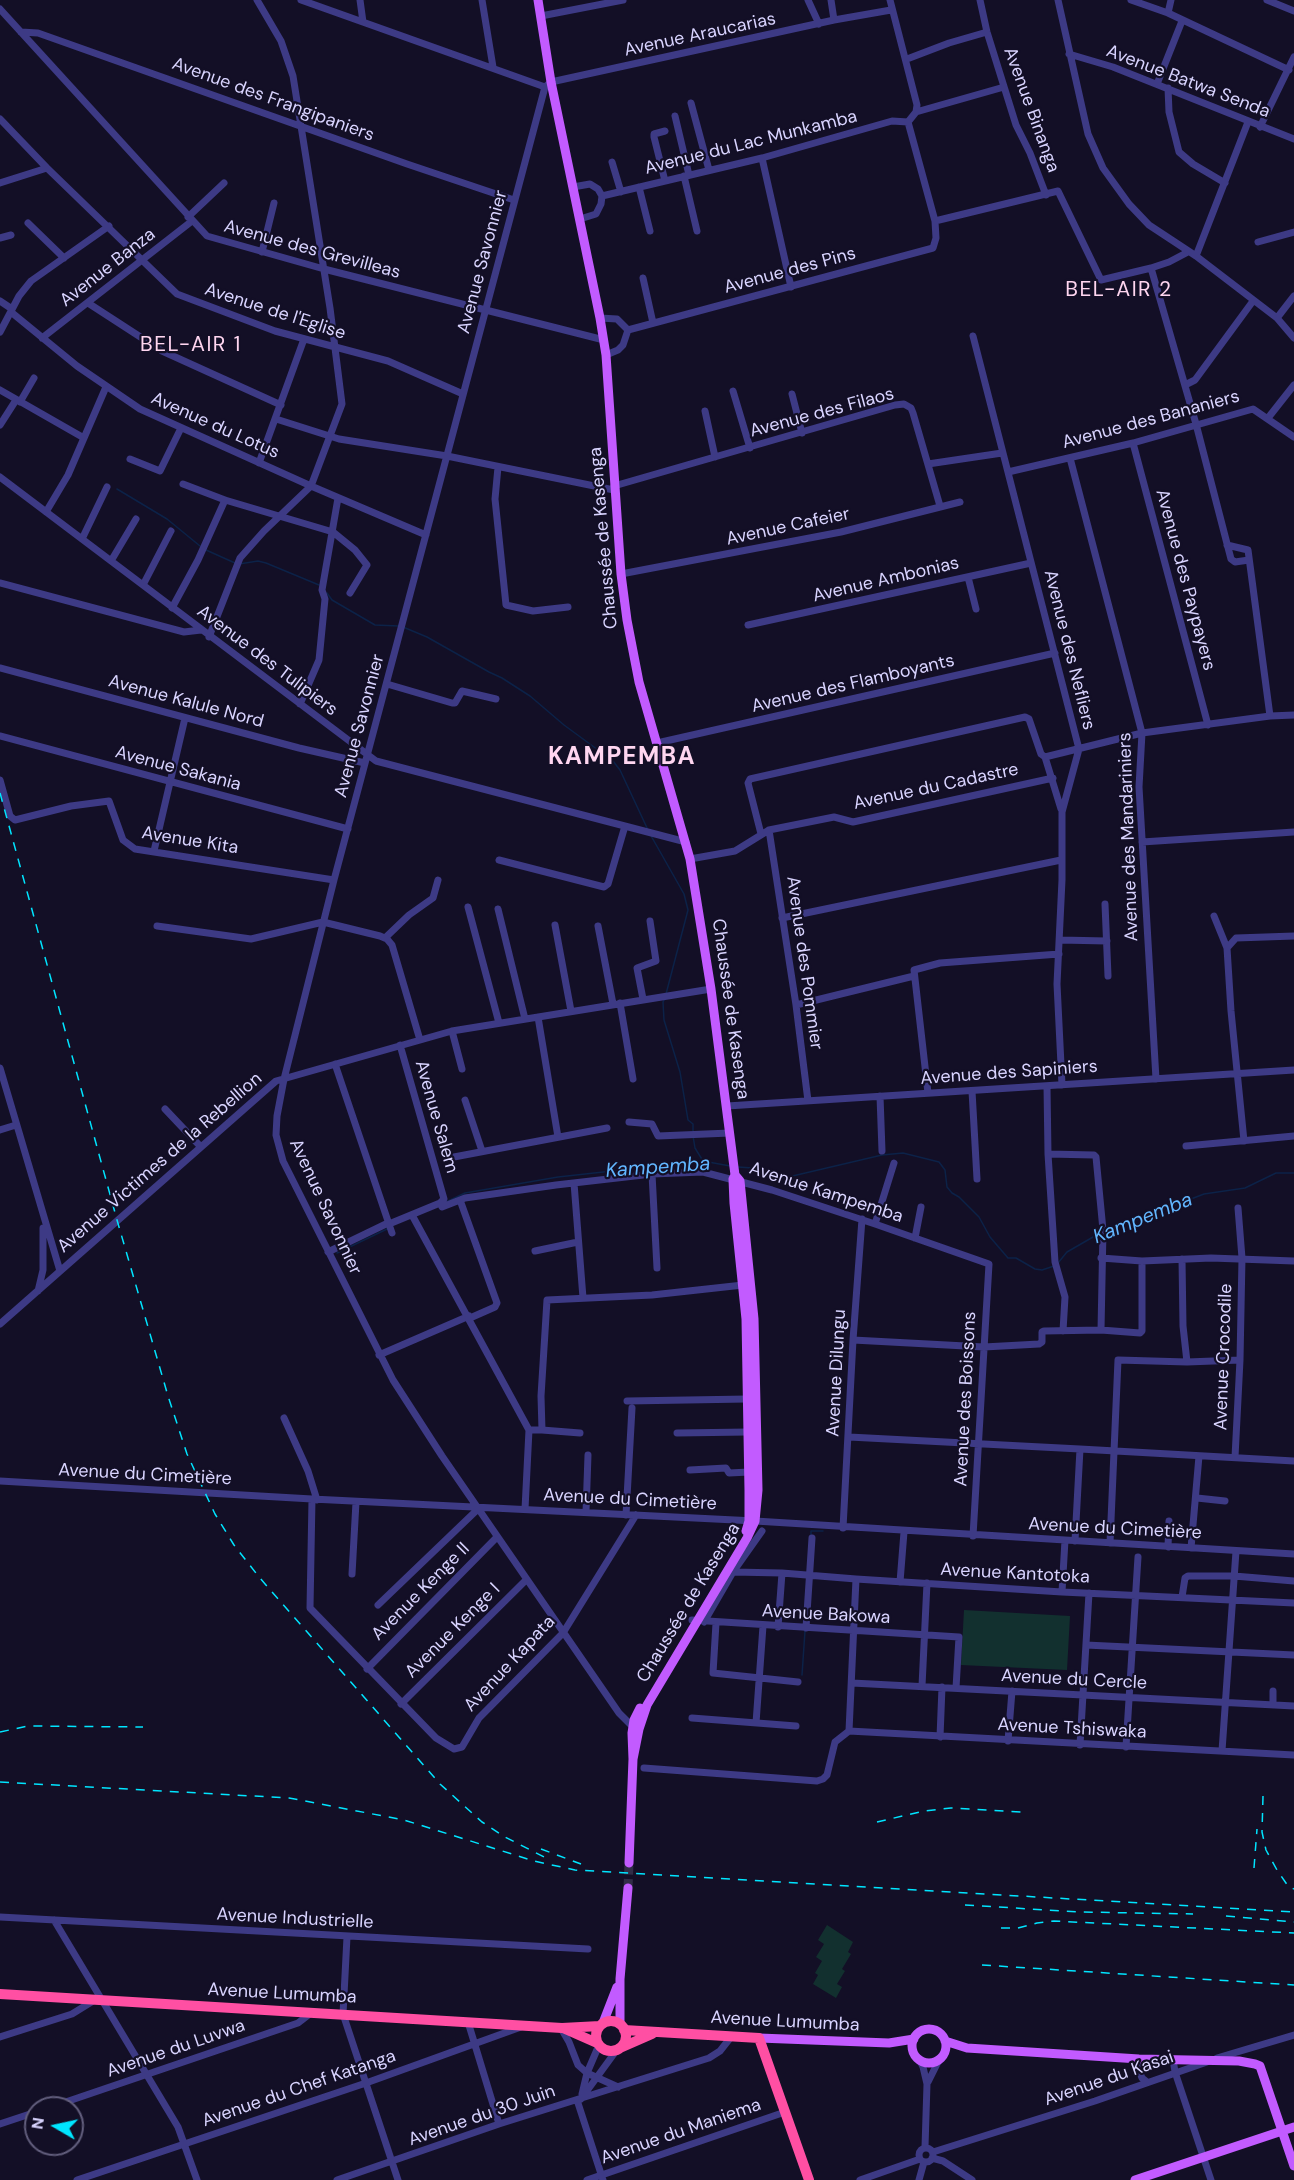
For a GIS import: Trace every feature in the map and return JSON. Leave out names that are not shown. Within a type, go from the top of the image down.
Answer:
[{"type":"highway","name":"Avenue Lumumba","points":[[0,1994],[561,2028],[601,2025],[612,2021],[622,2027],[655,2033],[759,2038]]},
{"type":"highway","points":[[598,2044],[596,2034],[601,2025]]},
{"type":"highway","points":[[617,2050],[625,2040],[622,2027]]},
{"type":"highway","name":"Avenue Lumumba","points":[[561,2028],[598,2044],[606,2051],[617,2050],[655,2033]]},
{"type":"highway","points":[[759,2038],[809,2180]]},
{"type":"main road","name":"Chaussée de Kasenga","points":[[538,0],[548,84],[573,187],[604,340],[621,574],[627,620],[639,682],[687,842],[711,989],[727,1106],[750,1319],[758,1490],[752,1521]]},
{"type":"main road","name":"Chaussée de Kasenga","points":[[629,1863],[636,1728],[647,1705],[752,1531],[747,1399],[750,1319],[743,1285],[735,1174]]},
{"type":"main road","points":[[622,2027],[621,1979],[628,1888]]},
{"type":"main road","points":[[601,2025],[621,1979]]},
{"type":"main road","points":[[916,2056],[914,2039],[922,2031],[931,2029],[940,2033],[945,2041],[945,2050],[941,2057]]},
{"type":"main road","name":"Avenue Lumumba","points":[[759,2038],[889,2043],[914,2039]]},
{"type":"main road","points":[[945,2041],[967,2048]]},
{"type":"main road","points":[[889,2043],[931,2062],[952,2050],[967,2048],[1143,2059],[1214,2059],[1260,2066],[1294,2166]]},
{"type":"main road","points":[[1135,2180],[1294,2127]]},
{"type":"street","points":[[210,637],[237,565],[251,544],[311,486],[342,404],[336,347],[295,87],[288,57],[278,34],[257,0]]},
{"type":"street","points":[[301,0],[548,84]]},
{"type":"street","points":[[360,0],[363,22]]},
{"type":"street","points":[[482,0],[493,67]]},
{"type":"street","points":[[541,16],[623,0]]},
{"type":"street","points":[[808,0],[819,24]]},
{"type":"street","points":[[831,0],[834,20]]},
{"type":"street","points":[[890,0],[915,94],[916,112]]},
{"type":"street","name":"Avenue Binanga","points":[[980,0],[987,32],[1016,125],[1030,153],[1046,195]]},
{"type":"street","points":[[1058,0],[1089,138],[1102,168],[1142,218],[1277,318],[1294,338]]},
{"type":"street","points":[[1131,0],[1167,13],[1289,70]]},
{"type":"street","points":[[1167,13],[1172,0]]},
{"type":"street","points":[[1267,0],[1294,11]]},
{"type":"street","name":"Avenue des Grevilleas","points":[[0,9],[190,219],[210,238],[604,340]]},
{"type":"street","name":"Avenue Araucarias","points":[[548,84],[834,20],[891,10]]},
{"type":"street","points":[[1157,84],[1182,21]]},
{"type":"street","name":"Avenue des Frangipaniers","points":[[21,32],[38,33],[514,200]]},
{"type":"street","points":[[907,60],[949,43],[987,32]]},
{"type":"street","name":"Avenue Batwa Senda","points":[[1070,54],[1113,67],[1294,139]]},
{"type":"street","points":[[1260,127],[1294,57]]},
{"type":"street","name":"Avenue Savonnier","points":[[548,84],[514,200],[323,922],[284,1079],[276,1125],[280,1152],[380,1355],[409,1407],[619,1713],[636,1728]]},
{"type":"street","points":[[1004,87],[916,112],[908,122],[935,221],[1059,191],[1100,279],[1151,268],[1188,252]]},
{"type":"street","points":[[1168,88],[1169,112],[1179,152],[1198,167],[1225,183]]},
{"type":"street","points":[[691,103],[709,170]]},
{"type":"street","points":[[675,116],[697,231]]},
{"type":"street","name":"Avenue de l'Eglise","points":[[0,119],[47,168],[181,296],[247,321],[304,339],[397,364],[463,394]]},
{"type":"street","name":"Avenue du Lac Munkamba","points":[[603,196],[762,158],[892,121],[908,122]]},
{"type":"street","points":[[1196,256],[1248,122]]},
{"type":"street","points":[[664,181],[654,134],[665,131]]},
{"type":"street","points":[[762,158],[791,287]]},
{"type":"street","points":[[612,162],[621,192]]},
{"type":"street","points":[[0,183],[47,168]]},
{"type":"street","name":"Avenue Banza","points":[[42,338],[143,261],[190,219],[224,183]]},
{"type":"street","points":[[573,187],[590,184],[603,196],[596,214],[580,219]]},
{"type":"street","points":[[639,187],[650,231]]},
{"type":"street","points":[[262,252],[274,203]]},
{"type":"street","name":"Avenue des Pins","points":[[628,330],[931,249],[936,240],[935,221]]},
{"type":"street","points":[[28,223],[64,258]]},
{"type":"street","points":[[0,332],[24,288],[31,281],[109,226]]},
{"type":"street","points":[[1258,242],[1294,232]]},
{"type":"street","points":[[0,238],[11,235]]},
{"type":"street","points":[[1151,268],[1233,562],[1249,560]]},
{"type":"street","points":[[643,278],[653,323]]},
{"type":"street","points":[[1277,318],[1294,296]]},
{"type":"street","name":"Avenue du Lotus","points":[[0,301],[42,338],[106,387],[140,409],[426,535]]},
{"type":"street","points":[[1185,385],[1195,380],[1253,302]]},
{"type":"street","points":[[88,303],[162,351],[281,405]]},
{"type":"street","points":[[600,318],[617,319],[628,330],[623,345],[606,355]]},
{"type":"street","name":"Avenue des Nefliers","points":[[973,336],[1079,749],[1062,812],[1062,879],[1057,984],[1062,1085]]},
{"type":"street","points":[[260,463],[304,339]]},
{"type":"street","points":[[0,425],[34,378]]},
{"type":"street","points":[[1268,418],[1294,385]]},
{"type":"street","points":[[46,512],[69,475],[106,387]]},
{"type":"street","points":[[0,390],[84,438]]},
{"type":"street","points":[[733,391],[750,448]]},
{"type":"street","points":[[792,393],[802,433]]},
{"type":"street","name":"Avenue des Filaos","points":[[614,488],[895,405],[904,405],[911,408],[914,413],[928,464]]},
{"type":"street","name":"Avenue des Bananiers","points":[[1008,472],[1133,442],[1253,409],[1294,437]]},
{"type":"street","points":[[705,411],[715,457]]},
{"type":"street","points":[[276,419],[330,437],[363,444],[447,456],[614,488]]},
{"type":"street","points":[[130,459],[160,471],[181,428]]},
{"type":"street","name":"Avenue des Paypayers","points":[[1133,442],[1208,725]]},
{"type":"street","points":[[940,506],[928,464],[1002,453]]},
{"type":"street","name":"Avenue des Mandariniers","points":[[1070,458],[1142,733],[1139,787],[1156,1079]]},
{"type":"street","points":[[498,467],[495,499],[506,605],[533,611],[568,607]]},
{"type":"street","name":"Avenue des Tulipiers","points":[[0,477],[379,762],[687,842]]},
{"type":"street","points":[[183,484],[225,500],[333,532],[355,550],[367,564],[350,593]]},
{"type":"street","points":[[82,539],[107,487]]},
{"type":"street","points":[[300,704],[319,660],[325,599],[322,589],[338,498]]},
{"type":"street","points":[[172,608],[225,500]]},
{"type":"street","name":"Avenue Cafeier","points":[[621,574],[830,534],[960,502]]},
{"type":"street","points":[[111,561],[136,519]]},
{"type":"street","points":[[143,585],[171,531]]},
{"type":"street","points":[[1227,544],[1246,549],[1249,560],[1270,716]]},
{"type":"street","name":"Avenue Ambonias","points":[[748,625],[1031,563]]},
{"type":"street","points":[[968,577],[976,609]]},
{"type":"street","points":[[0,583],[184,632],[201,630]]},
{"type":"street","name":"Avenue des Flamboyants","points":[[657,743],[1055,653]]},
{"type":"street","name":"Avenue Kalule Nord","points":[[0,668],[365,764]]},
{"type":"street","points":[[387,684],[452,703],[455,703],[460,692],[464,690],[496,699]]},
{"type":"street","points":[[1046,757],[1142,733],[1270,716],[1294,715]]},
{"type":"street","points":[[761,834],[748,783],[750,778],[1025,717],[1029,719],[1041,754],[1046,757],[1062,812]]},
{"type":"street","points":[[154,851],[185,718]]},
{"type":"street","name":"Avenue Sakania","points":[[0,736],[348,829]]},
{"type":"street","name":"Avenue du Cadastre","points":[[690,859],[735,851],[769,830],[834,817],[853,822],[1053,778]]},
{"type":"street","name":"Avenue Kita","points":[[0,780],[10,816],[15,820],[71,806],[109,801],[123,840],[135,849],[334,880]]},
{"type":"street","points":[[499,860],[604,887],[608,884],[625,826]]},
{"type":"street","name":"Avenue des Pommier","points":[[769,830],[808,1101]]},
{"type":"street","points":[[1142,842],[1294,832]]},
{"type":"street","points":[[782,918],[1061,860]]},
{"type":"street","points":[[385,938],[409,915],[433,898],[438,880]]},
{"type":"street","points":[[1105,904],[1108,976]]},
{"type":"street","points":[[468,907],[499,1023]]},
{"type":"street","points":[[498,909],[525,1019]]},
{"type":"street","points":[[1214,916],[1227,948],[1244,1141]]},
{"type":"street","points":[[643,999],[637,968],[656,961],[650,921]]},
{"type":"street","points":[[157,926],[251,939],[323,922],[385,938],[393,949],[420,1040]]},
{"type":"street","points":[[555,925],[571,1011]]},
{"type":"street","points":[[598,926],[633,1079]]},
{"type":"street","points":[[1227,948],[1236,938],[1294,936]]},
{"type":"street","points":[[1060,940],[1107,941]]},
{"type":"street","points":[[928,1093],[914,971],[940,963],[1059,954]]},
{"type":"street","points":[[796,1005],[914,976]]},
{"type":"street","name":"Avenue Victimes de la Rebellion","points":[[0,1324],[271,1084],[452,1031],[711,989]]},
{"type":"street","points":[[538,1017],[558,1137]]},
{"type":"street","points":[[452,1031],[462,1069]]},
{"type":"street","name":"Avenue Salem","points":[[400,1045],[441,1203]]},
{"type":"street","points":[[335,1064],[390,1228]]},
{"type":"street","points":[[0,1068],[60,1271]]},
{"type":"street","name":"Avenue des Sapiniers","points":[[727,1106],[1294,1070]]},
{"type":"street","points":[[1047,1086],[1048,1154],[1055,1262],[1065,1297],[1063,1331]]},
{"type":"street","points":[[972,1090],[977,1179]]},
{"type":"street","points":[[880,1096],[882,1151]]},
{"type":"street","points":[[465,1100],[482,1151]]},
{"type":"street","points":[[165,1109],[200,1146]]},
{"type":"street","points":[[629,1122],[652,1124],[658,1136],[730,1132]]},
{"type":"street","points":[[0,1130],[16,1125]]},
{"type":"street","points":[[454,1157],[607,1128]]},
{"type":"street","points":[[1186,1146],[1294,1136]]},
{"type":"street","points":[[1048,1154],[1096,1156],[1102,1233],[1101,1330]]},
{"type":"street","points":[[875,1224],[894,1163]]},
{"type":"street","name":"Avenue Kampemba","points":[[328,1252],[390,1228],[441,1203],[574,1183],[652,1174],[703,1172],[735,1174],[989,1264]]},
{"type":"street","points":[[652,1174],[657,1268]]},
{"type":"street","points":[[574,1183],[583,1298]]},
{"type":"street","points":[[380,1355],[495,1307],[497,1303],[460,1200]]},
{"type":"street","points":[[915,1238],[921,1207]]},
{"type":"street","name":"Avenue Crocodile","points":[[1235,1457],[1242,1258],[1238,1208]]},
{"type":"street","points":[[38,1291],[43,1270],[42,1216]]},
{"type":"street","points":[[413,1217],[529,1430],[525,1509]]},
{"type":"street","name":"Avenue Dilungu","points":[[843,1528],[862,1220]]},
{"type":"street","points":[[535,1251],[578,1242]]},
{"type":"street","points":[[1101,1258],[1142,1261],[1242,1258],[1294,1261]]},
{"type":"street","points":[[1182,1259],[1183,1326],[1187,1362]]},
{"type":"street","points":[[853,1340],[984,1347],[1041,1343],[1042,1331],[1142,1332],[1142,1261]]},
{"type":"street","name":"Avenue des Boissons","points":[[973,1536],[989,1264]]},
{"type":"street","points":[[542,1431],[541,1396],[548,1299],[652,1294],[743,1285]]},
{"type":"street","points":[[1110,1544],[1118,1360],[1187,1362],[1240,1360]]},
{"type":"street","points":[[627,1515],[629,1404],[747,1399]]},
{"type":"street","points":[[284,1418],[308,1471],[314,1499]]},
{"type":"street","points":[[529,1430],[580,1433]]},
{"type":"street","points":[[677,1433],[748,1432]]},
{"type":"street","points":[[849,1437],[1294,1461]]},
{"type":"street","points":[[1075,1541],[1080,1449]]},
{"type":"street","points":[[586,1512],[588,1455]]},
{"type":"street","points":[[1191,1548],[1199,1456]]},
{"type":"street","points":[[690,1470],[726,1468],[729,1473],[749,1472]]},
{"type":"street","name":"Avenue du Cimetière","points":[[0,1481],[356,1502],[752,1521],[1294,1554]]},
{"type":"street","points":[[1197,1497],[1225,1501]]},
{"type":"street","name":"Avenue Kapata","points":[[314,1499],[310,1608],[436,1738],[450,1748],[459,1749],[479,1718],[563,1633],[636,1515]]},
{"type":"street","points":[[352,1574],[356,1502]]},
{"type":"street","points":[[378,1605],[477,1508]]},
{"type":"street","points":[[1168,1547],[1169,1521]]},
{"type":"street","points":[[698,1621],[762,1531]]},
{"type":"street","points":[[900,1582],[904,1532]]},
{"type":"street","name":"Avenue Kenge II","points":[[367,1669],[497,1537]]},
{"type":"street","points":[[806,1629],[812,1538]]},
{"type":"street","points":[[1062,1592],[1065,1540]]},
{"type":"street","points":[[1222,1751],[1236,1551]]},
{"type":"street","points":[[1126,1747],[1138,1557]]},
{"type":"street","name":"Avenue Kantotoka","points":[[734,1572],[782,1573],[1062,1592],[1294,1603]]},
{"type":"street","points":[[778,1627],[782,1573]]},
{"type":"street","points":[[1182,1597],[1185,1576],[1234,1576],[1294,1581]]},
{"type":"street","points":[[644,1768],[817,1781],[823,1779],[827,1775],[835,1742],[849,1731],[856,1579]]},
{"type":"street","name":"Avenue Kenge I","points":[[401,1704],[526,1580]]},
{"type":"street","points":[[922,1686],[927,1584]]},
{"type":"street","points":[[1080,1745],[1089,1593]]},
{"type":"street","name":"Avenue Bakowa","points":[[698,1621],[959,1637],[956,1688]]},
{"type":"street","points":[[716,1623],[713,1672],[798,1682]]},
{"type":"street","points":[[756,1723],[763,1626]]},
{"type":"street","points":[[1086,1645],[1294,1655]]},
{"type":"street","name":"Avenue du Cercle","points":[[852,1683],[1294,1706]]},
{"type":"street","points":[[939,1737],[942,1687]]},
{"type":"street","points":[[1008,1741],[1012,1691]]},
{"type":"street","points":[[1272,1705],[1274,1691]]},
{"type":"street","points":[[692,1718],[796,1726]]},
{"type":"street","name":"Avenue Tshiswaka","points":[[849,1731],[1294,1755]]},
{"type":"street","name":"Avenue Industrielle","points":[[0,1917],[588,1949]]},
{"type":"street","points":[[54,1920],[98,2001],[148,2075],[178,2127],[196,2180]]},
{"type":"street","points":[[347,1937],[343,2014],[398,2180]]},
{"type":"street","points":[[0,2037],[72,2014],[98,2001]]},
{"type":"street","name":"Avenue du Luvwa","points":[[84,2096],[298,2023],[310,2013]]},
{"type":"street","points":[[468,2022],[499,2124]]},
{"type":"street","name":"Avenue du Chef Katanga","points":[[77,2180],[366,2083],[529,2025]]},
{"type":"street","points":[[561,2028],[578,2065],[585,2071],[618,2087]]},
{"type":"street","name":"Avenue du Kasai","points":[[860,2180],[922,2160],[929,2162],[933,2155],[1214,2059],[1294,2035]]},
{"type":"street","points":[[579,2099],[715,2055],[731,2037]]},
{"type":"street","points":[[598,2044],[585,2071],[579,2099],[602,2177]]},
{"type":"street","points":[[1254,2048],[1260,2066]]},
{"type":"street","name":"Avenue du 30 Juin","points":[[337,2180],[579,2099],[617,2050]]},
{"type":"street","points":[[916,2056],[925,2072],[927,2084],[925,2147],[933,2155],[972,2180]]},
{"type":"street","points":[[927,2084],[941,2057]]},
{"type":"street","points":[[1143,2059],[1140,2074],[1147,2082]]},
{"type":"street","points":[[1173,2060],[1211,2180]]},
{"type":"street","name":"Avenue du Maniema","points":[[587,2180],[602,2177],[785,2112]]},
{"type":"street","points":[[0,2124],[24,2116]]},
{"type":"street","points":[[919,2180],[922,2160],[920,2150],[925,2147]]},
{"type":"green space","points":[[964,1610],[1070,1616],[1067,1670],[961,1665]]},
{"type":"green space","points":[[827,1925],[853,1942],[848,1952],[851,1954],[842,1969],[845,1971],[837,1984],[842,1987],[836,1998],[813,1984],[818,1975],[815,1973],[822,1961],[816,1957],[824,1944],[818,1940]]},
{"type":"waterway","points":[[117,489],[167,519],[200,546]]},
{"type":"waterway","points":[[206,550],[235,563]]},
{"type":"waterway","points":[[239,564],[258,561],[266,563],[319,585]]},
{"type":"waterway","points":[[327,593],[332,600],[375,625],[399,626]]},
{"type":"waterway","points":[[403,627],[427,637],[502,678],[530,696],[564,725],[613,761],[620,770],[648,830]]},
{"type":"waterway","points":[[650,834],[684,894],[688,910],[666,994]]},
{"type":"waterway","points":[[665,998],[663,1002],[664,1020],[680,1072],[688,1120],[693,1124],[693,1131]]},
{"type":"waterway","points":[[693,1136],[695,1148],[703,1161]]},
{"type":"waterway","name":"Kampemba","points":[[738,1167],[753,1168],[784,1178],[882,1155],[903,1153],[939,1162],[945,1170],[947,1187],[979,1217],[990,1237],[1008,1258],[1016,1258],[1035,1269],[1042,1270],[1054,1266]]},
{"type":"waterway","name":"Kampemba","points":[[446,1202],[465,1193],[558,1177],[703,1161],[730,1166]]},
{"type":"waterway","name":"Kampemba","points":[[1105,1232],[1204,1194],[1245,1188],[1276,1173],[1294,1173]]},
{"type":"waterway","name":"Kampemba","points":[[337,1253],[387,1229]]},
{"type":"waterway","name":"Kampemba","points":[[1058,1263],[1067,1252],[1100,1233]]},
{"type":"waterway","points":[[811,1536],[811,1531],[823,1531]]},
{"type":"waterway","points":[[802,1675],[805,1631]]},
{"type":"tunnel","points":[[628,1888],[629,1863]]},
{"type":"railway","points":[[0,793],[117,1220],[168,1396],[187,1454],[215,1514],[234,1545],[259,1577],[440,1784],[482,1822],[505,1837],[548,1859]]},
{"type":"railway","points":[[0,1732],[28,1726],[143,1727]]},
{"type":"railway","points":[[0,1782],[289,1798],[404,1820],[534,1861],[575,1870],[1294,1912]]},
{"type":"railway","points":[[1263,1796],[1262,1832],[1266,1850],[1288,1886],[1294,1889]]},
{"type":"railway","points":[[877,1822],[924,1811],[951,1808],[1021,1812]]},
{"type":"railway","points":[[1254,1868],[1257,1829]]},
{"type":"railway","points":[[541,1849],[581,1864]]},
{"type":"railway","points":[[965,1905],[1080,1912],[1193,1914]]},
{"type":"railway","points":[[1226,1916],[1294,1922]]},
{"type":"railway","points":[[1001,1928],[1018,1928],[1054,1921],[1294,1933]]},
{"type":"railway","points":[[982,1965],[1294,1985]]},
{"type":"district","name":"BEL-AIR 2","points":[[1119,290]]},
{"type":"district","name":"BEL-AIR 1","points":[[191,345]]},
{"type":"district","name":"KAMPEMBA","points":[[622,758]]}]
